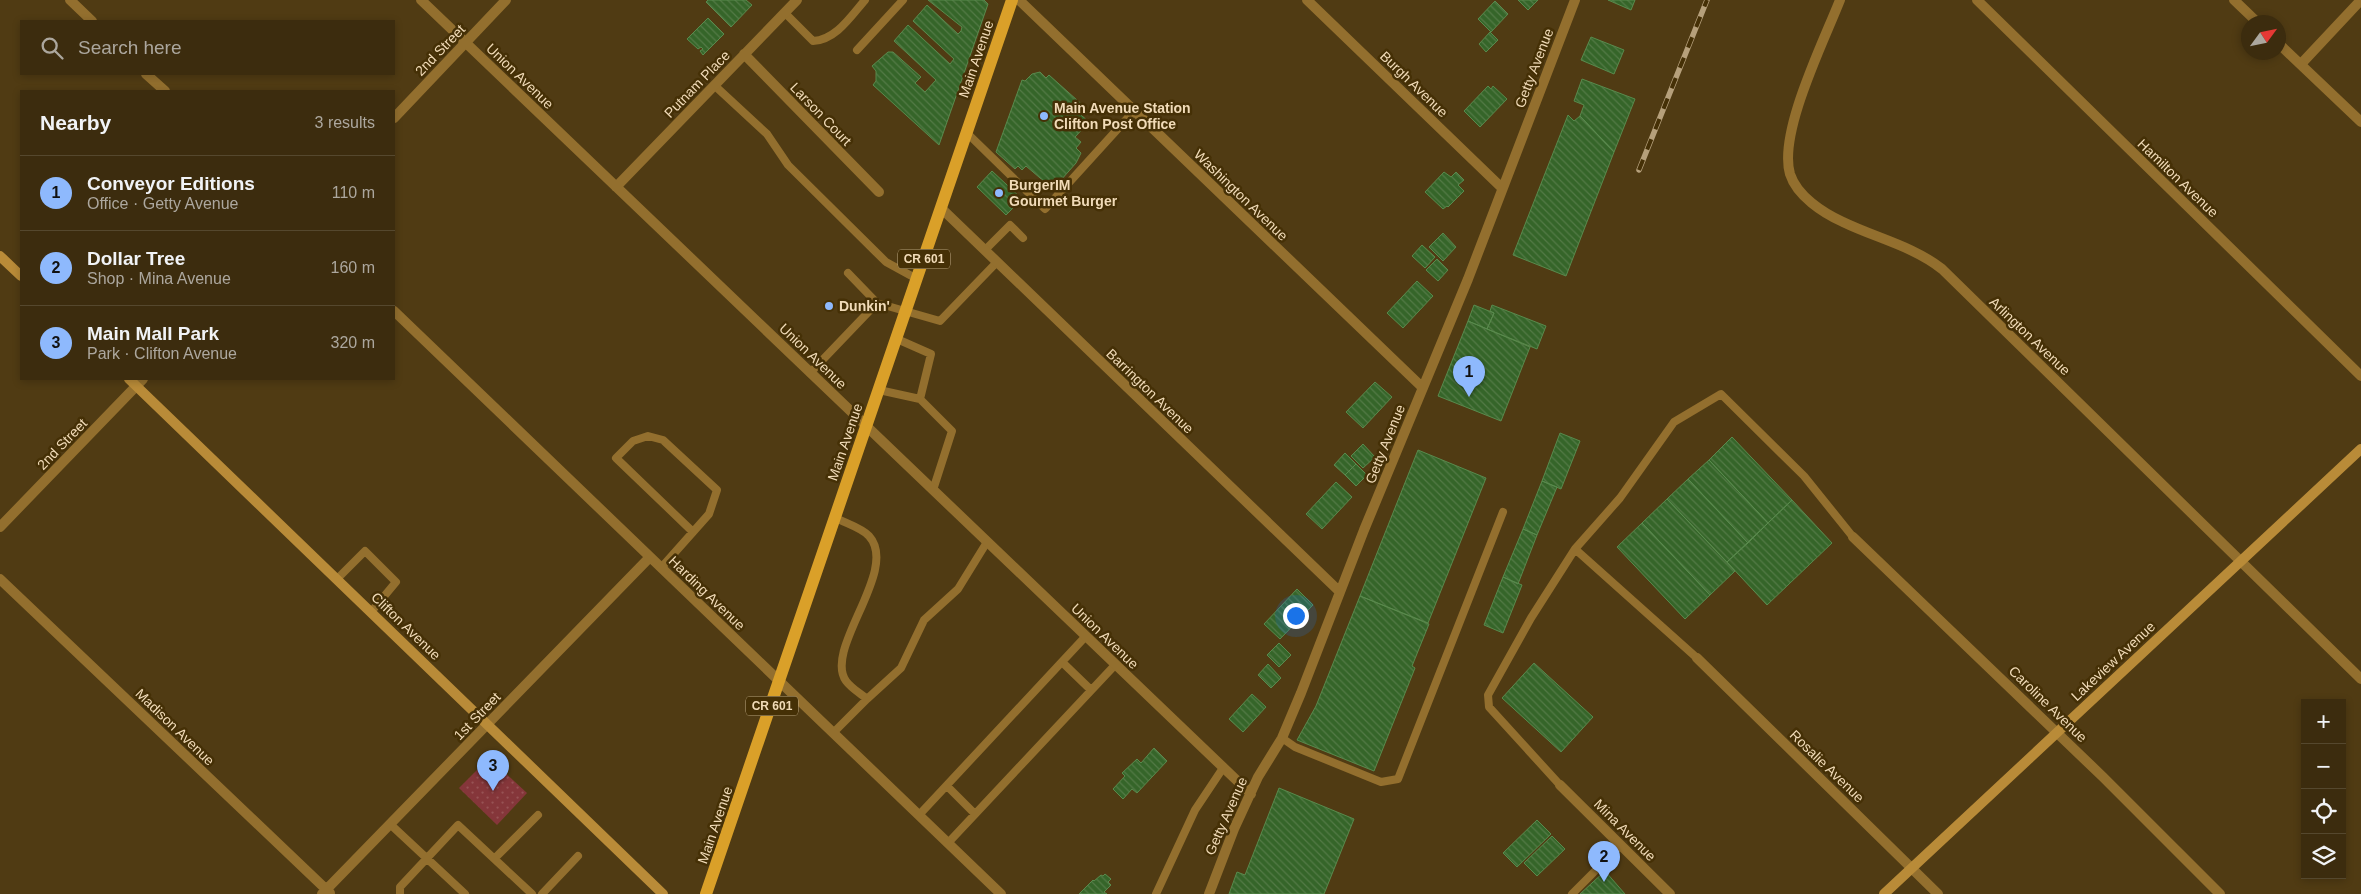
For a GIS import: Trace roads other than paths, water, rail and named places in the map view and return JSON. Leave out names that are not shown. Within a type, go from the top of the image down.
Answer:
[{"type":"main road","name":"Main Avenue","points":[[706,894],[1012,0]]},
{"type":"main road","points":[[0,256],[20,275]]},
{"type":"main road","name":"Clifton Avenue","points":[[136,381],[337,579],[664,894]]},
{"type":"main road","name":"Lakeview Avenue","points":[[1884,894],[2361,449]]},
{"type":"street","points":[[70,0],[91,20]]},
{"type":"street","name":"Union Avenue","points":[[421,0],[1250,794]]},
{"type":"street","name":"2nd Street","points":[[395,117],[506,0]]},
{"type":"street","name":"Putnam Place","points":[[616,186],[797,0]]},
{"type":"street","name":"Washington Avenue","points":[[1019,0],[1422,388]]},
{"type":"street","name":"Burgh Avenue","points":[[1307,0],[1502,188]]},
{"type":"street","name":"Getty Avenue","points":[[1209,894],[1250,794],[1282,738],[1502,188],[1575,0]]},
{"type":"street","name":"Arlington Avenue","points":[[1840,0],[1790,129],[1788,152],[1791,175],[1802,192],[1816,207],[1833,218],[1925,256],[1942,269],[2361,679]]},
{"type":"street","name":"Hamilton Avenue","points":[[1977,0],[2361,376]]},
{"type":"street","points":[[2234,0],[2250,15]]},
{"type":"street","points":[[2301,64],[2361,0]]},
{"type":"street","points":[[2286,50],[2361,122]]},
{"type":"street","name":"Larson Court","points":[[744,54],[879,192]]},
{"type":"street","points":[[147,75],[164,90]]},
{"type":"street","name":"Barrington Avenue","points":[[941,208],[1340,592]]},
{"type":"street","name":"Harding Avenue","points":[[395,312],[1001,894]]},
{"type":"street","name":"2nd Street","points":[[0,528],[136,381]]},
{"type":"street","name":"Caroline Avenue","points":[[1853,538],[2057,732],[2220,894]]},
{"type":"street","name":"1st Street","points":[[326,893],[390,824],[650,557]]},
{"type":"street","name":"Madison Avenue","points":[[0,579],[326,893]]},
{"type":"street","name":"Rosalie Avenue","points":[[1697,658],[1938,894]]},
{"type":"street","name":"Mina Avenue","points":[[1560,785],[1670,894]]},
{"type":"lane","points":[[785,13],[813,41],[823,41],[841,27],[864,0]]},
{"type":"lane","points":[[857,50],[903,0]]},
{"type":"lane","points":[[714,85],[767,134],[788,165],[886,262],[917,279]]},
{"type":"lane","points":[[967,132],[1045,209],[1134,111]]},
{"type":"lane","points":[[985,250],[1010,225],[1023,238]]},
{"type":"lane","points":[[848,274],[877,303],[940,321],[997,262]]},
{"type":"lane","points":[[810,373],[877,303]]},
{"type":"lane","points":[[896,339],[931,354],[920,399]]},
{"type":"lane","points":[[879,390],[920,399],[952,431],[933,490]]},
{"type":"lane","points":[[1560,785],[1489,707],[1488,695],[1531,618],[1575,549],[1620,498],[1674,422],[1721,394],[1804,476],[1853,538]]},
{"type":"lane","points":[[661,568],[693,532],[709,514],[717,490],[664,440],[648,436],[633,441],[616,458],[693,532]]},
{"type":"lane","points":[[1282,738],[1295,747],[1380,782],[1398,779],[1503,512]]},
{"type":"lane","points":[[836,518],[869,535],[877,549],[876,570],[841,661],[846,681],[867,699]]},
{"type":"lane","points":[[833,732],[900,668],[924,620],[958,589],[987,542]]},
{"type":"lane","points":[[1575,549],[1697,658]]},
{"type":"lane","points":[[337,579],[365,551],[396,582],[371,612]]},
{"type":"lane","points":[[919,815],[1086,636]]},
{"type":"lane","points":[[1062,662],[1091,690]]},
{"type":"lane","points":[[948,843],[1115,665]]},
{"type":"lane","points":[[1156,894],[1195,810],[1223,768]]},
{"type":"lane","points":[[946,786],[975,814]]},
{"type":"lane","points":[[495,858],[538,814]]},
{"type":"lane","points":[[390,824],[465,894]]},
{"type":"lane","points":[[400,894],[400,887],[456,826],[461,825],[532,894]]},
{"type":"lane","points":[[1572,894],[1621,845]]},
{"type":"lane","points":[[542,894],[578,856]]},
{"type":"railway","points":[[1639,170],[1707,0]]},
{"type":"place","name":"Main Avenue Station Clifton Post Office","points":[[1044,116]]},
{"type":"place","name":"BurgerIM Gourmet Burger","points":[[999,193]]},
{"type":"place","name":"Dunkin'","points":[[829,306]]},
{"type":"place","name":"Conveyor Editions","points":[[1469,397]]},
{"type":"place","name":"Main Mall Park","points":[[493,791]]},
{"type":"place","name":"Dollar Tree","points":[[1604,882]]}]
